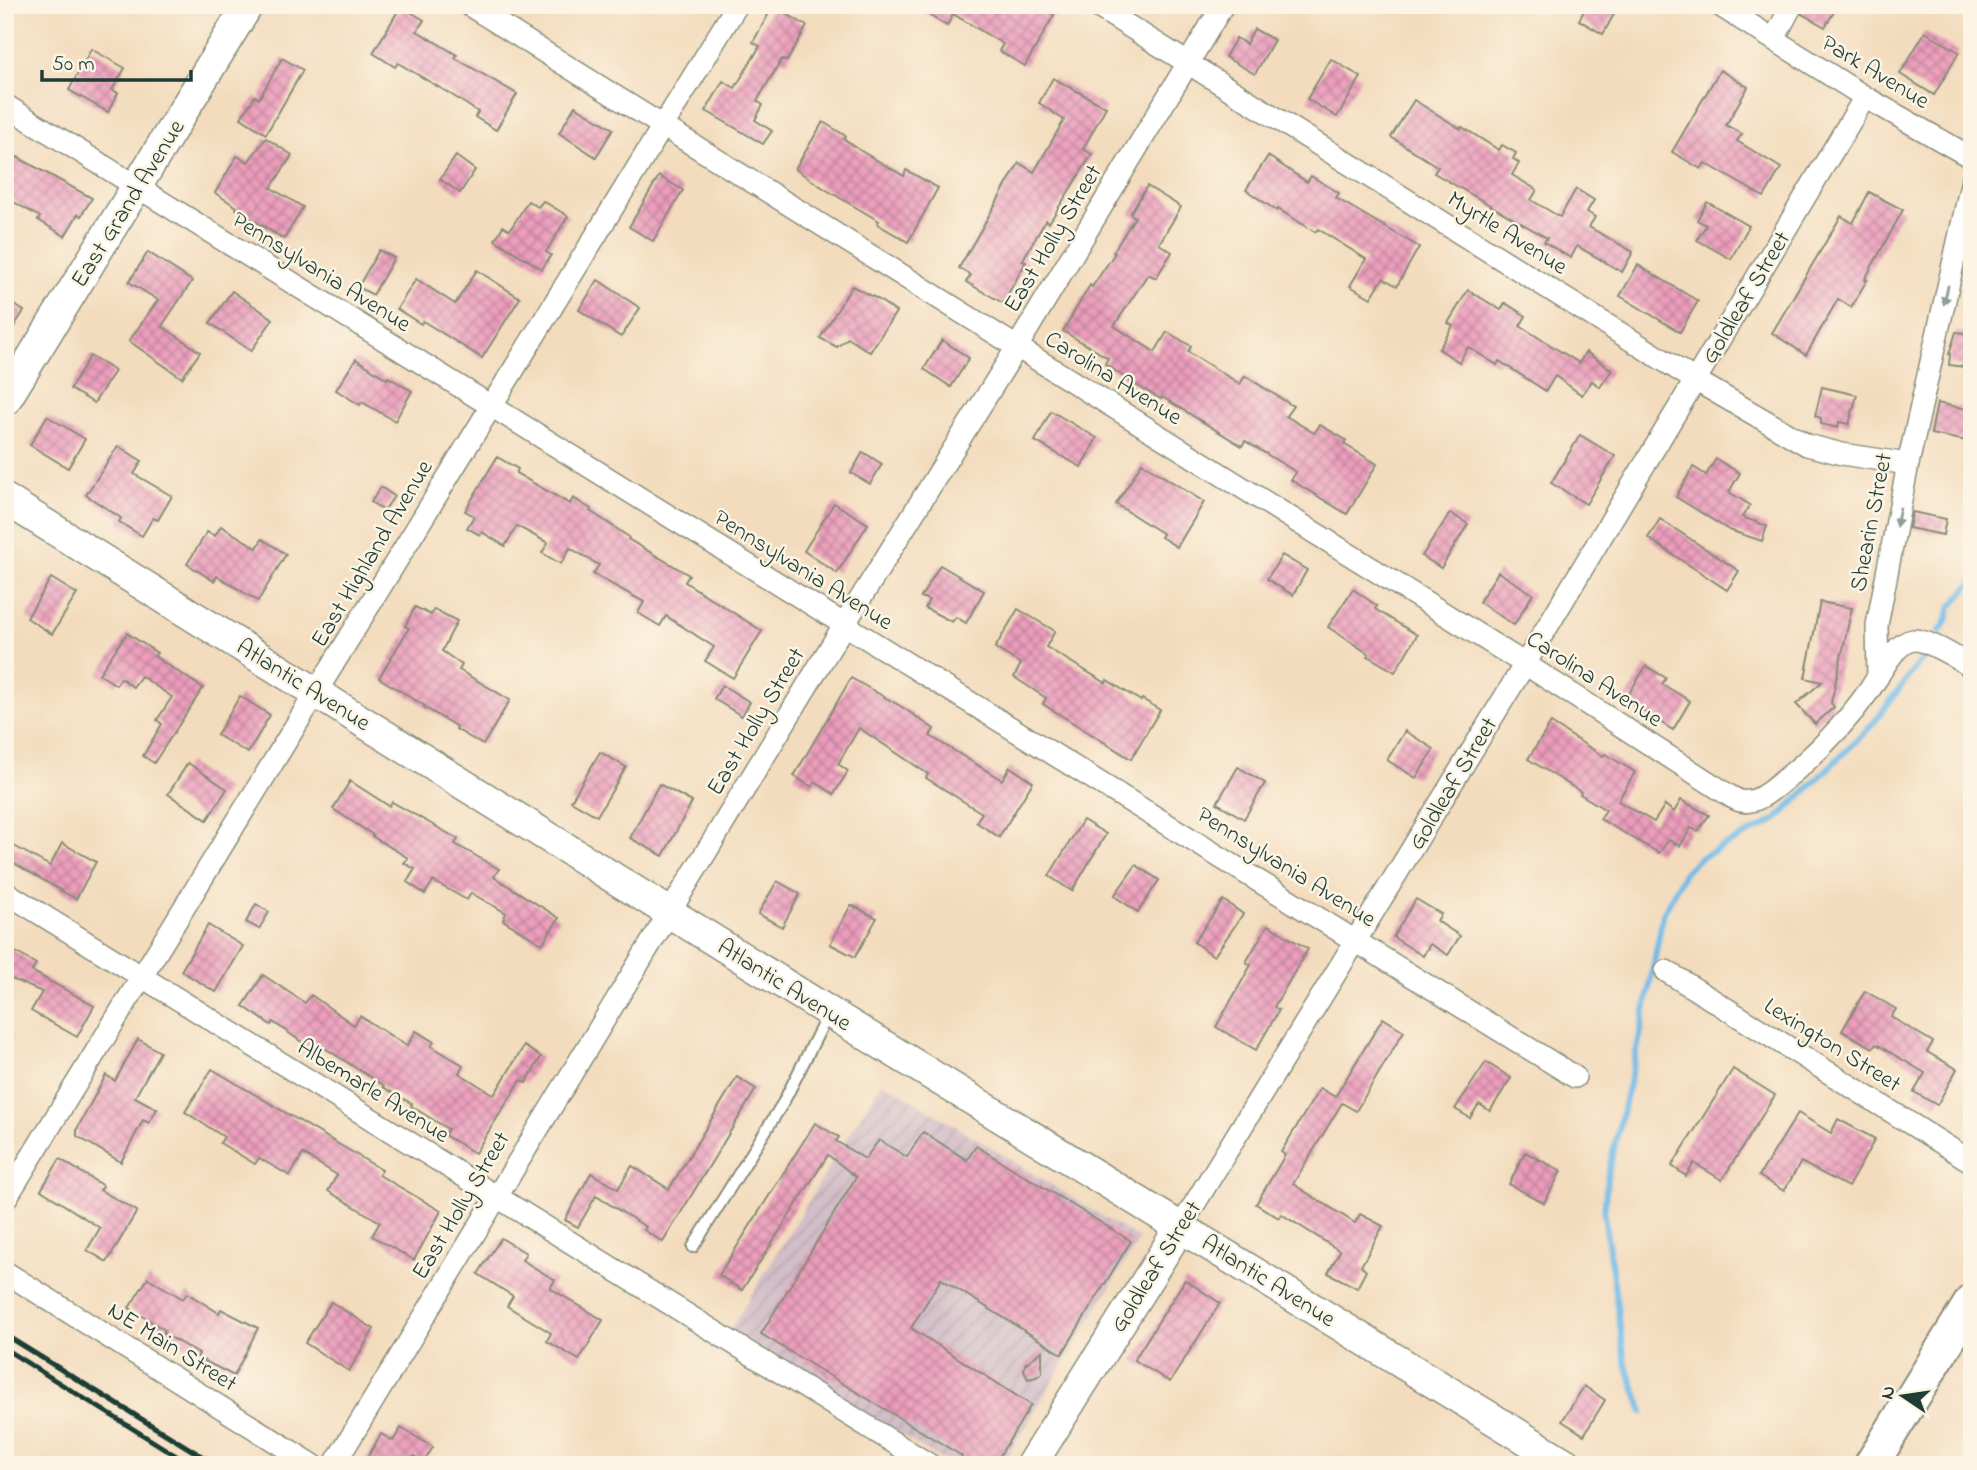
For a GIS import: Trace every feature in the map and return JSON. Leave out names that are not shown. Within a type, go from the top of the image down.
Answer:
[{"type":"main road","name":"East Grand Avenue","points":[[5,401],[248,5]]},
{"type":"main road","name":"Atlantic Avenue","points":[[5,499],[829,1012],[1181,1226],[1554,1461]]},
{"type":"main road","name":"Goldleaf Street","points":[[1031,1465],[1181,1226]]},
{"type":"main road","points":[[1871,1465],[1972,1301]]},
{"type":"street","name":"Carolina Avenue","points":[[469,5],[1525,664],[1741,802],[1753,801],[1766,793],[1830,739],[1878,677]]},
{"type":"street","name":"East Highland Avenue","points":[[5,1200],[737,5]]},
{"type":"street","name":"Myrtle Avenue","points":[[1095,5],[1695,380],[1808,445],[1842,454],[1908,464]]},
{"type":"street","name":"East Holly Street","points":[[334,1465],[1223,5]]},
{"type":"street","name":"Park Avenue","points":[[1718,5],[1866,97],[1972,158]]},
{"type":"street","points":[[1774,39],[1792,5]]},
{"type":"street","name":"Goldleaf Street","points":[[1181,1226],[1525,664],[1866,97]]},
{"type":"street","name":"Pennsylvania Avenue","points":[[5,106],[1575,1077]]},
{"type":"street","name":"Shearin Street","points":[[1878,677],[1877,625],[1908,464],[1972,180]]},
{"type":"street","points":[[1878,677],[1893,653],[1903,643],[1916,640],[1972,667]]},
{"type":"street","name":"Albemarle Avenue","points":[[5,892],[930,1465]]},
{"type":"street","name":"Lexington Street","points":[[1665,971],[1972,1162]]},
{"type":"street","name":"NE Main Street","points":[[5,1272],[313,1465]]},
{"type":"lane","points":[[693,1247],[783,1103],[814,1037],[829,1012]]},
{"type":"shaded area","points":[[882,1081],[1139,1239],[1002,1465],[950,1465],[730,1330]]},
{"type":"building","points":[[912,5],[1037,5],[1054,15],[1025,66],[999,51],[1003,44],[953,14],[947,26]]},
{"type":"building","points":[[1587,5],[1619,5],[1603,34],[1579,20]]},
{"type":"building","points":[[1805,5],[1838,5],[1825,27],[1802,14]]},
{"type":"building","points":[[401,6],[424,20],[417,31],[457,55],[455,58],[517,94],[496,130],[475,117],[478,112],[452,95],[398,63],[395,67],[373,53]]},
{"type":"building","points":[[773,6],[807,26],[787,61],[782,59],[757,101],[763,105],[755,120],[772,131],[763,144],[706,111],[723,81],[735,88],[760,46],[753,42]]},
{"type":"building","points":[[1254,29],[1274,40],[1255,74],[1225,57],[1236,38],[1246,44]]},
{"type":"building","points":[[1925,32],[1959,52],[1934,95],[1900,74]]},
{"type":"building","points":[[91,49],[125,68],[112,90],[118,93],[108,112],[69,90]]},
{"type":"building","points":[[282,58],[303,70],[266,134],[241,118],[255,96],[259,99]]},
{"type":"building","points":[[1331,59],[1361,77],[1337,117],[1307,99]]},
{"type":"building","points":[[1720,70],[1748,87],[1726,125],[1742,134],[1737,141],[1781,168],[1764,197],[1705,163],[1701,169],[1672,152]]},
{"type":"building","points":[[1053,78],[1106,107],[1083,149],[1092,154],[1049,223],[1046,220],[1022,261],[1026,262],[1003,303],[966,282],[971,275],[959,268],[1019,163],[1034,172],[1064,120],[1039,103]]},
{"type":"building","points":[[1414,100],[1499,150],[1502,145],[1516,153],[1513,159],[1519,163],[1512,175],[1537,190],[1531,200],[1560,217],[1576,189],[1594,200],[1587,212],[1595,217],[1589,227],[1633,252],[1622,272],[1577,246],[1571,258],[1544,242],[1547,238],[1434,173],[1438,167],[1391,137]]},
{"type":"building","points":[[575,106],[613,129],[596,157],[559,133]]},
{"type":"building","points":[[823,122],[846,136],[844,139],[861,151],[904,176],[906,170],[938,188],[908,242],[795,169]]},
{"type":"building","points":[[266,138],[292,155],[271,188],[303,207],[284,239],[215,193],[237,156],[248,162]]},
{"type":"building","points":[[456,156],[475,170],[460,193],[440,179]]},
{"type":"building","points":[[1268,156],[1307,182],[1311,176],[1339,193],[1336,198],[1419,247],[1397,286],[1383,278],[1371,298],[1350,286],[1366,259],[1318,229],[1315,232],[1278,209],[1277,211],[1246,190]]},
{"type":"building","points":[[17,157],[92,198],[81,216],[78,214],[65,236],[38,220],[40,217],[5,197],[5,178]]},
{"type":"building","points":[[659,176],[683,190],[653,241],[629,227]]},
{"type":"building","points":[[1147,186],[1181,207],[1159,244],[1172,252],[1156,278],[1148,274],[1114,326],[1155,352],[1167,332],[1191,346],[1188,352],[1240,384],[1245,376],[1293,406],[1286,416],[1314,433],[1320,425],[1346,440],[1344,444],[1377,464],[1347,514],[1291,480],[1296,472],[1245,441],[1242,446],[1162,397],[1161,399],[1136,385],[1105,364],[1108,358],[1063,331],[1090,285],[1092,287],[1115,253],[1113,252],[1135,217],[1130,214]]},
{"type":"building","points":[[1869,192],[1903,210],[1851,307],[1838,299],[1806,355],[1772,333],[1841,216],[1853,223]]},
{"type":"building","points":[[528,201],[538,207],[543,201],[568,216],[546,252],[551,255],[542,269],[495,240],[503,226],[510,230]]},
{"type":"building","points":[[1707,202],[1749,226],[1731,259],[1697,240],[1706,225],[1697,220]]},
{"type":"building","points":[[379,250],[394,258],[373,295],[358,287]]},
{"type":"building","points":[[148,252],[192,281],[162,326],[200,352],[182,378],[129,341],[158,300],[129,282]]},
{"type":"building","points":[[1638,265],[1698,301],[1680,332],[1620,296]]},
{"type":"building","points":[[477,270],[520,298],[482,358],[423,321],[421,324],[397,309],[416,279],[455,304]]},
{"type":"building","points":[[598,280],[640,308],[621,337],[579,310]]},
{"type":"building","points":[[852,286],[896,312],[870,352],[848,338],[837,347],[820,338]]},
{"type":"building","points":[[1468,290],[1501,310],[1505,303],[1526,316],[1520,326],[1579,363],[1586,352],[1612,370],[1600,387],[1592,381],[1582,395],[1555,376],[1546,391],[1499,361],[1497,365],[1468,347],[1459,362],[1439,349],[1453,326],[1448,323]]},
{"type":"building","points":[[232,291],[273,319],[251,351],[210,323]]},
{"type":"building","points":[[5,299],[24,311],[5,340]]},
{"type":"building","points":[[1956,332],[1972,334],[1972,368],[1949,365],[1949,354]]},
{"type":"building","points":[[942,340],[969,358],[951,387],[924,369]]},
{"type":"building","points":[[90,356],[115,371],[94,403],[70,389]]},
{"type":"building","points":[[356,359],[412,391],[395,421],[362,402],[360,405],[336,390]]},
{"type":"building","points":[[1822,387],[1857,395],[1849,424],[1839,422],[1838,428],[1821,424],[1821,418],[1815,416]]},
{"type":"building","points":[[1937,403],[1972,410],[1972,442],[1931,434]]},
{"type":"building","points":[[1051,411],[1097,438],[1081,467],[1035,441]]},
{"type":"building","points":[[47,416],[85,439],[68,468],[30,445]]},
{"type":"building","points":[[1580,435],[1615,456],[1586,504],[1551,483]]},
{"type":"building","points":[[118,446],[142,461],[134,474],[172,496],[158,520],[153,518],[142,536],[119,522],[121,518],[86,495]]},
{"type":"building","points":[[863,452],[882,464],[870,484],[851,473]]},
{"type":"building","points":[[497,457],[518,469],[516,473],[570,504],[573,498],[591,509],[590,511],[629,537],[628,539],[689,575],[685,582],[762,631],[733,678],[705,661],[714,647],[666,616],[660,626],[638,613],[644,602],[593,574],[599,565],[570,548],[561,564],[542,553],[548,543],[517,526],[505,546],[482,532],[480,535],[467,528],[474,516],[465,511]]},
{"type":"building","points":[[1716,459],[1740,473],[1729,492],[1750,505],[1742,517],[1767,526],[1762,541],[1729,530],[1676,497],[1693,467],[1706,475]]},
{"type":"building","points":[[1142,463],[1204,502],[1177,547],[1161,537],[1163,534],[1116,504]]},
{"type":"building","points":[[381,487],[394,496],[384,511],[371,502]]},
{"type":"building","points":[[834,503],[868,524],[837,573],[804,551]]},
{"type":"building","points":[[1912,512],[1946,519],[1943,535],[1909,528]]},
{"type":"building","points":[[1450,513],[1468,524],[1441,568],[1422,556]]},
{"type":"building","points":[[1660,519],[1739,571],[1727,590],[1648,538]]},
{"type":"building","points":[[221,526],[257,548],[262,539],[286,554],[258,601],[217,576],[214,581],[187,564],[207,532],[215,536]]},
{"type":"building","points":[[1282,555],[1307,570],[1293,595],[1267,579]]},
{"type":"building","points":[[940,565],[984,591],[966,623],[956,617],[952,622],[925,608],[929,600],[921,597]]},
{"type":"building","points":[[1498,572],[1533,594],[1514,625],[1479,602]]},
{"type":"building","points":[[51,578],[77,594],[52,634],[27,618]]},
{"type":"building","points":[[1353,589],[1377,606],[1375,609],[1417,635],[1395,672],[1328,627]]},
{"type":"building","points":[[1820,602],[1852,608],[1831,703],[1834,707],[1815,724],[1796,704],[1822,682],[1805,678]]},
{"type":"building","points":[[415,607],[431,615],[434,609],[457,621],[442,651],[462,665],[459,670],[510,700],[483,745],[379,678],[409,628],[405,626]]},
{"type":"building","points":[[1018,609],[1055,631],[1046,647],[1106,683],[1107,680],[1160,710],[1131,759],[1043,704],[1046,698],[1014,677],[1021,664],[995,648]]},
{"type":"building","points":[[127,633],[157,653],[154,656],[203,688],[154,763],[143,756],[162,724],[157,720],[172,697],[141,676],[133,687],[121,678],[116,685],[99,674]]},
{"type":"building","points":[[1646,666],[1666,678],[1662,684],[1690,701],[1673,730],[1625,700]]},
{"type":"building","points":[[851,678],[902,707],[934,729],[930,736],[1002,780],[1010,767],[1033,782],[999,837],[976,822],[982,813],[926,778],[928,774],[859,728],[838,764],[848,771],[834,794],[815,782],[812,787],[794,776]]},
{"type":"building","points":[[722,685],[750,702],[742,716],[714,699]]},
{"type":"building","points":[[240,696],[270,715],[248,753],[217,735]]},
{"type":"building","points":[[1551,723],[1603,756],[1605,754],[1635,772],[1618,801],[1654,822],[1665,805],[1674,812],[1681,800],[1709,815],[1698,831],[1691,828],[1680,846],[1669,840],[1659,853],[1600,819],[1606,810],[1528,759]]},
{"type":"building","points":[[1405,731],[1434,749],[1416,778],[1387,760]]},
{"type":"building","points":[[600,752],[626,767],[597,816],[571,801]]},
{"type":"building","points":[[188,763],[227,789],[207,820],[168,794]]},
{"type":"building","points":[[1238,767],[1265,783],[1244,819],[1217,803]]},
{"type":"building","points":[[350,781],[389,806],[392,802],[458,839],[455,844],[499,869],[494,877],[559,918],[542,944],[503,920],[506,913],[471,893],[467,900],[433,881],[425,894],[407,882],[415,869],[404,863],[408,858],[333,809]]},
{"type":"building","points":[[659,784],[692,802],[663,856],[630,838]]},
{"type":"building","points":[[1083,820],[1106,834],[1072,891],[1049,876]]},
{"type":"building","points":[[5,841],[50,866],[62,843],[96,862],[76,899],[5,858]]},
{"type":"building","points":[[1136,865],[1159,880],[1138,912],[1114,896]]},
{"type":"building","points":[[777,881],[800,894],[782,927],[758,914]]},
{"type":"building","points":[[1416,899],[1441,914],[1437,921],[1460,936],[1448,955],[1430,944],[1423,956],[1393,937]]},
{"type":"building","points":[[1223,900],[1243,914],[1214,956],[1194,942]]},
{"type":"building","points":[[256,904],[269,912],[259,929],[246,922]]},
{"type":"building","points":[[851,905],[877,918],[855,957],[830,944]]},
{"type":"building","points":[[208,925],[243,946],[216,992],[181,971]]},
{"type":"building","points":[[1268,925],[1308,949],[1274,1007],[1279,1010],[1256,1050],[1216,1027],[1251,965],[1246,962]]},
{"type":"building","points":[[5,946],[36,964],[32,971],[94,1006],[77,1037],[31,1011],[42,992],[5,976]]},
{"type":"building","points":[[263,975],[305,1003],[311,995],[354,1025],[360,1016],[407,1046],[416,1031],[434,1042],[431,1046],[463,1065],[459,1073],[494,1095],[524,1046],[541,1057],[526,1083],[521,1080],[475,1153],[444,1135],[448,1129],[320,1045],[316,1052],[273,1022],[271,1025],[243,1006]]},
{"type":"building","points":[[1865,991],[1896,1009],[1891,1017],[1933,1042],[1927,1052],[1957,1069],[1937,1105],[1914,1092],[1925,1073],[1876,1044],[1873,1048],[1842,1031]]},
{"type":"building","points":[[1383,1018],[1404,1031],[1356,1111],[1342,1103],[1293,1184],[1355,1223],[1360,1214],[1383,1226],[1361,1266],[1366,1271],[1357,1288],[1328,1273],[1340,1251],[1281,1214],[1279,1218],[1256,1204],[1285,1155],[1281,1152],[1320,1088],[1335,1097]]},
{"type":"building","points":[[138,1039],[160,1052],[135,1097],[157,1109],[149,1123],[143,1120],[121,1162],[77,1136],[77,1129],[106,1075],[115,1081]]},
{"type":"building","points":[[1486,1062],[1511,1078],[1490,1111],[1479,1104],[1470,1118],[1455,1109]]},
{"type":"building","points":[[212,1069],[382,1170],[379,1175],[441,1211],[414,1260],[372,1236],[380,1222],[328,1191],[337,1175],[303,1154],[290,1176],[259,1158],[255,1164],[220,1143],[224,1137],[185,1112]]},
{"type":"building","points":[[1733,1069],[1775,1095],[1722,1180],[1694,1163],[1686,1176],[1672,1166]]},
{"type":"building","points":[[737,1077],[756,1089],[663,1242],[644,1230],[646,1227],[596,1196],[578,1227],[565,1220],[591,1173],[618,1189],[632,1166],[669,1189]]},
{"type":"building","points":[[1798,1113],[1831,1133],[1838,1119],[1875,1139],[1848,1187],[1801,1162],[1784,1191],[1759,1176]]},
{"type":"building","points":[[815,1123],[839,1137],[836,1141],[865,1159],[879,1140],[907,1157],[923,1132],[967,1160],[976,1146],[1131,1241],[1062,1354],[941,1279],[911,1328],[1031,1405],[994,1465],[957,1465],[962,1456],[761,1334],[856,1177],[828,1155],[742,1290],[719,1275]]},
{"type":"building","points":[[1525,1152],[1561,1171],[1544,1203],[1509,1184]]},
{"type":"building","points":[[60,1159],[103,1186],[100,1190],[137,1211],[107,1262],[87,1250],[100,1228],[41,1190]]},
{"type":"building","points":[[501,1238],[526,1253],[522,1260],[555,1280],[550,1288],[603,1320],[579,1360],[547,1341],[551,1333],[507,1306],[513,1296],[478,1274]]},
{"type":"building","points":[[148,1278],[183,1299],[187,1293],[219,1313],[221,1309],[258,1328],[234,1376],[197,1357],[199,1354],[163,1333],[165,1330],[129,1308]]},
{"type":"building","points":[[1185,1280],[1220,1303],[1170,1382],[1134,1360]]},
{"type":"building","points":[[331,1302],[374,1329],[349,1371],[305,1343]]},
{"type":"building","points":[[1042,1351],[1042,1373],[1028,1379],[1024,1370],[1025,1364]]},
{"type":"building","points":[[1584,1386],[1605,1400],[1584,1435],[1562,1421]]},
{"type":"building","points":[[401,1428],[433,1447],[424,1462],[414,1456],[409,1465],[363,1465],[381,1434],[393,1441]]},
{"type":"waterway","points":[[1940,631],[1951,607],[1972,583]]},
{"type":"waterway","points":[[1643,1412],[1625,1361],[1604,1215],[1607,1178],[1641,1032],[1663,914],[1684,873],[1698,859],[1776,820],[1872,725],[1922,659]]},
{"type":"railway","points":[[5,1335],[216,1465]]},
{"type":"railway","points":[[5,1349],[191,1465]]}]
